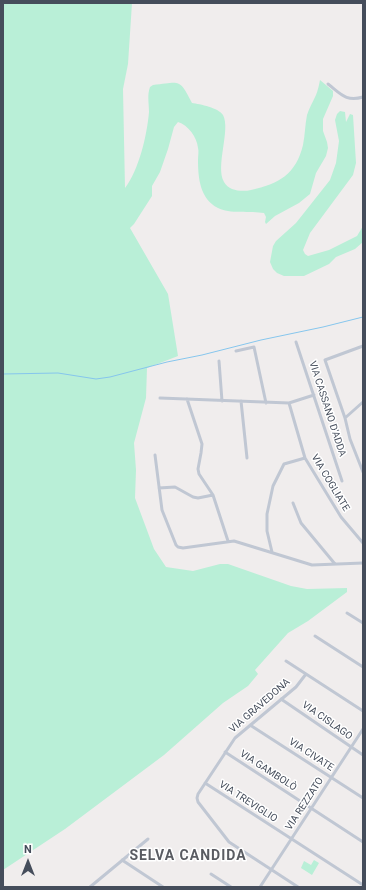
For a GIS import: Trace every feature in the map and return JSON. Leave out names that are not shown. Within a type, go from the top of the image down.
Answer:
[{"type":"street","points":[[328,84],[343,96],[352,100],[363,97]]},
{"type":"street","name":"VIA CASSANO D'ADDA","points":[[296,342],[342,481]]},
{"type":"street","points":[[363,346],[325,360],[345,418],[350,439],[363,472]]},
{"type":"street","points":[[236,351],[254,347],[266,402]]},
{"type":"street","points":[[219,361],[222,401]]},
{"type":"street","points":[[160,398],[289,403],[314,395]]},
{"type":"street","points":[[187,399],[202,444],[198,469],[199,474],[213,495],[228,541]]},
{"type":"street","points":[[241,402],[247,458]]},
{"type":"street","points":[[345,418],[363,402]]},
{"type":"street","name":"VIA COGLIATE","points":[[289,403],[305,458],[341,517],[363,543]]},
{"type":"street","points":[[155,455],[164,516],[178,547],[183,548],[228,541],[239,541],[310,565],[363,563]]},
{"type":"street","points":[[272,552],[267,524],[273,484],[284,464],[305,458]]},
{"type":"street","points":[[159,488],[175,487],[196,498],[213,495]]},
{"type":"street","points":[[293,503],[302,523],[335,564]]},
{"type":"street","points":[[347,613],[363,623]]},
{"type":"street","points":[[315,636],[363,667]]},
{"type":"street","points":[[286,661],[363,711]]},
{"type":"street","name":"VIA GRAVEDONA","points":[[298,887],[227,840],[198,801],[198,796],[235,738],[282,700],[296,687],[306,674]]},
{"type":"street","name":"VIA CISLAGO","points":[[282,700],[363,755]]},
{"type":"street","name":"VIA CIVATE","points":[[250,725],[363,798]]},
{"type":"street","name":"VIA REZZATO","points":[[260,887],[363,729]]},
{"type":"street","name":"VIA GAMBOLÒ","points":[[225,752],[363,842]]},
{"type":"street","name":"VIA TREVIGLIO","points":[[205,783],[363,885]]},
{"type":"street","points":[[93,886],[148,838]]},
{"type":"street","points":[[122,860],[163,887]]},
{"type":"street","points":[[211,874],[231,887]]},
{"type":"green space","points":[[3,3],[132,3],[128,64],[123,89],[125,188],[130,181],[142,152],[149,112],[148,96],[150,87],[153,85],[169,83],[178,84],[184,89],[192,103],[214,108],[223,115],[225,130],[221,167],[222,175],[226,185],[232,189],[244,191],[270,185],[285,176],[291,170],[300,155],[303,145],[307,115],[317,93],[320,80],[333,91],[333,96],[323,119],[323,131],[328,148],[326,156],[316,173],[310,194],[299,203],[275,216],[266,224],[266,217],[264,213],[223,210],[212,204],[207,199],[201,187],[196,140],[188,129],[182,124],[178,122],[174,127],[160,172],[152,186],[152,196],[130,228],[168,294],[178,356],[147,368],[146,398],[134,443],[136,470],[135,498],[154,549],[166,567],[193,571],[220,564],[228,564],[291,586],[307,589],[347,588],[347,592],[308,621],[288,633],[255,670],[258,674],[248,686],[223,703],[164,755],[65,829],[3,870]]},
{"type":"green space","points":[[340,111],[345,112],[346,122],[350,114],[353,115],[356,163],[353,175],[310,233],[303,250],[308,256],[329,250],[357,236],[363,226],[363,242],[355,249],[336,257],[329,264],[304,276],[284,276],[277,273],[273,269],[270,262],[273,246],[276,241],[296,223],[330,180],[336,163],[339,141],[335,120]]},
{"type":"green space","points":[[314,860],[319,863],[312,875],[301,868],[304,861],[311,865]]},
{"type":"waterway","points":[[3,374],[58,373],[96,379],[110,377],[167,362],[363,317]]},
{"type":"district","name":"SELVA CANDIDA","points":[[188,856]]}]
